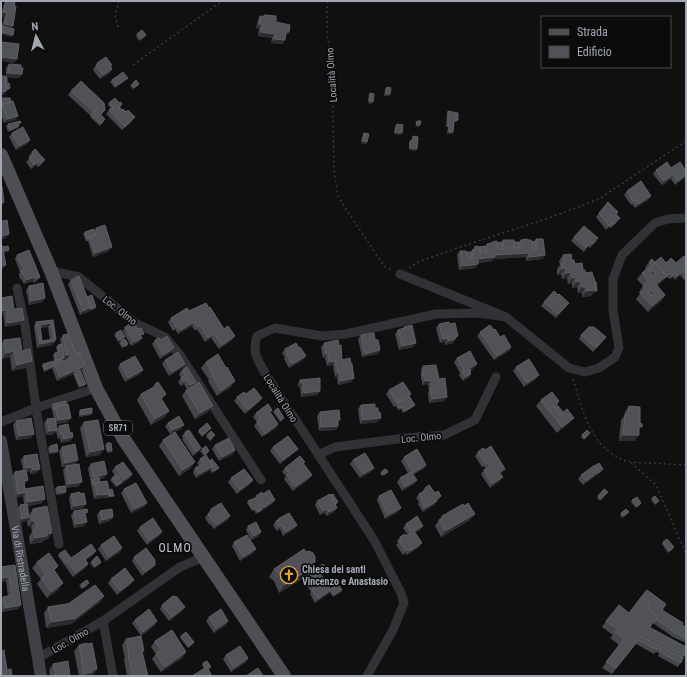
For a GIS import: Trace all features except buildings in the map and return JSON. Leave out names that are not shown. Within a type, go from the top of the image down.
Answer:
[{"type":"main road","name":"SR71","points":[[1,155],[51,271],[96,388],[123,438],[284,676]]},
{"type":"street","points":[[400,274],[506,317],[569,368],[585,372],[599,368],[615,356],[619,348],[613,310],[613,279],[622,254],[655,223],[668,219],[686,218]]},
{"type":"street","name":"Loc. Olmo","points":[[51,271],[78,277],[135,323],[165,337],[180,355],[260,480]]},
{"type":"street","points":[[16,288],[25,325],[36,408],[59,544]]},
{"type":"street","name":"Località Olmo","points":[[367,676],[393,630],[404,603],[401,593],[374,540],[257,359],[254,347],[257,336],[275,328],[322,336],[346,334],[436,314],[480,313],[506,317]]},
{"type":"street","name":"Loc. Olmo","points":[[318,455],[335,447],[405,438],[444,435],[475,420],[496,377]]},
{"type":"street","points":[[1,422],[36,408],[96,388]]},
{"type":"street","name":"Via di Ristradella","points":[[1,441],[41,676]]},
{"type":"street","name":"Loc. Olmo","points":[[38,658],[103,621],[180,567],[204,557]]},
{"type":"street","name":"Loc. Olmo","points":[[103,621],[113,676]]},
{"type":"path","points":[[118,27],[115,16],[119,1]]},
{"type":"path","points":[[133,65],[222,1]]},
{"type":"path","name":"Località Olmo","points":[[327,1],[327,33],[332,67],[334,170],[338,197],[384,266],[400,274]]},
{"type":"path","points":[[400,274],[420,261],[466,244],[552,217],[599,199],[686,140]]},
{"type":"path","points":[[569,368],[587,424],[602,446],[608,451],[622,460],[629,462],[686,465]]},
{"type":"path","points":[[629,462],[656,485],[686,554]]},
{"type":"place","name":"Chiesa dei santi Vincenzo e Anastasio","points":[[289,575]]},
{"type":"district","name":"OLMO","points":[[175,548]]}]
